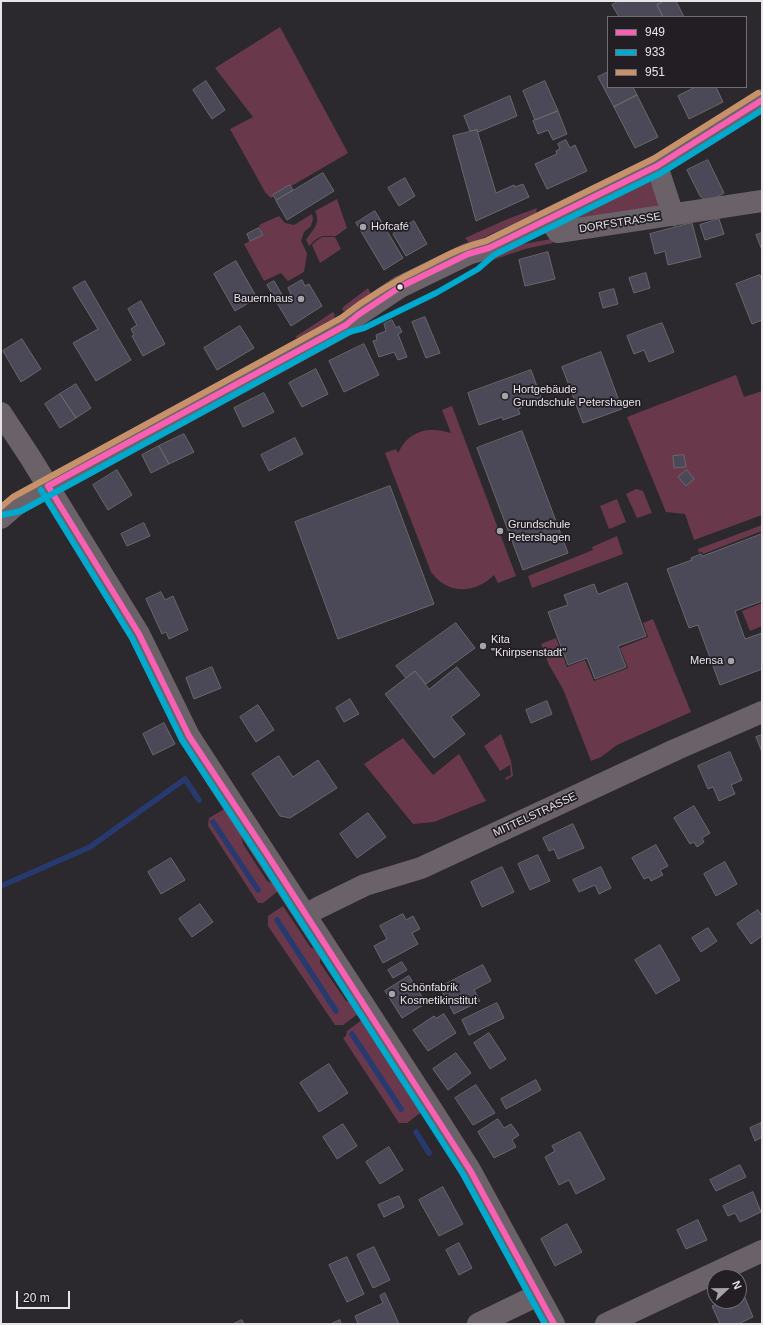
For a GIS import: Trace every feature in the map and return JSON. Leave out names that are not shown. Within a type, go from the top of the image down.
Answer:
[{"type":"main road","points":[[6,510],[346,325],[381,311],[432,286],[473,263],[490,248],[657,166],[762,100]]},
{"type":"street","name":"DORFSTRASSE","points":[[657,166],[674,214]]},
{"type":"street","name":"DORFSTRASSE","points":[[548,219],[558,232],[762,201]]},
{"type":"street","points":[[1,413],[48,486],[138,634],[189,736],[466,1163],[554,1324]]},
{"type":"street","name":"MITTELSTRASSE","points":[[306,915],[365,885],[422,868],[677,749],[762,712]]},
{"type":"street","points":[[606,1324],[762,1251]]},
{"type":"street","points":[[478,1324],[538,1295]]},
{"type":"shaded area","points":[[280,27],[348,153],[271,198],[265,192],[230,129],[253,117],[215,68]]},
{"type":"shaded area","points":[[648,182],[653,183],[661,207],[575,220],[577,217]]},
{"type":"shaded area","points":[[337,199],[347,228],[336,236],[322,236],[309,246],[306,240],[317,223],[315,211]]},
{"type":"shaded area","points":[[537,208],[536,213],[470,244],[465,238],[510,218]]},
{"type":"shaded area","points":[[312,214],[313,219],[311,226],[304,232],[301,241],[307,253],[304,272],[288,281],[281,273],[264,281],[244,244],[262,235],[259,225],[279,216],[285,223],[294,225]]},
{"type":"shaded area","points":[[322,237],[335,237],[341,249],[320,263],[312,245]]},
{"type":"shaded area","points":[[551,239],[553,243],[525,249],[490,261],[489,259],[518,245]]},
{"type":"shaded area","points":[[368,288],[372,296],[346,311],[342,310],[343,307]]},
{"type":"shaded area","points":[[333,312],[335,315],[334,318],[298,338],[295,337]]},
{"type":"shaded area","points":[[736,375],[744,397],[762,391],[762,515],[694,540],[685,514],[666,512],[627,417]]},
{"type":"shaded area","points":[[452,406],[516,576],[498,583],[494,575],[479,586],[462,589],[445,585],[431,572],[385,453],[396,449],[398,453],[402,445],[408,439],[420,432],[435,430],[451,433],[442,410]]},
{"type":"shaded area","points":[[636,489],[643,491],[652,513],[637,518],[626,494]]},
{"type":"shaded area","points":[[617,499],[626,522],[609,529],[600,506]]},
{"type":"shaded area","points":[[762,525],[762,531],[703,554],[702,552],[699,553],[698,549]]},
{"type":"shaded area","points":[[617,536],[623,554],[532,588],[528,576],[593,550],[592,547]]},
{"type":"shaded area","points":[[762,603],[762,626],[750,631],[742,611]]},
{"type":"shaded area","points":[[653,619],[691,712],[617,745],[601,757],[591,761],[563,689],[549,665],[541,644],[556,638],[567,667],[585,660],[594,681],[628,668],[620,648],[648,637],[643,623]]},
{"type":"shaded area","points":[[501,734],[511,761],[513,776],[506,780],[505,778],[511,775],[510,765],[500,771],[484,746]]},
{"type":"shaded area","points":[[403,738],[433,775],[459,754],[486,801],[434,822],[413,824],[364,764]]},
{"type":"shaded area","points":[[226,808],[240,829],[243,844],[267,881],[278,886],[278,891],[263,903],[258,903],[208,826],[209,818]]},
{"type":"shaded area","points":[[283,906],[311,948],[320,950],[320,963],[346,1001],[354,1002],[358,1014],[343,1025],[335,1025],[268,926],[268,916]]},
{"type":"shaded area","points":[[362,1020],[424,1110],[407,1123],[399,1123],[343,1038],[346,1036],[347,1031]]},
{"type":"building","points":[[619,1],[660,1],[661,3],[657,5],[662,16],[618,16],[612,5]]},
{"type":"building","points":[[664,1],[676,1],[684,16],[662,16],[657,5]]},
{"type":"building","points":[[607,72],[607,88],[634,88],[637,95],[614,107],[598,77]]},
{"type":"building","points":[[206,81],[225,110],[212,119],[193,90]]},
{"type":"building","points":[[545,81],[558,111],[535,120],[523,91]]},
{"type":"building","points":[[694,88],[716,88],[723,102],[689,119],[678,96]]},
{"type":"building","points":[[637,95],[658,137],[635,148],[614,107]]},
{"type":"building","points":[[510,96],[517,116],[478,132],[477,130],[470,131],[464,116]]},
{"type":"building","points":[[558,111],[567,134],[553,140],[548,130],[538,134],[533,121]]},
{"type":"building","points":[[477,130],[496,193],[514,185],[515,187],[523,184],[529,197],[476,221],[453,136]]},
{"type":"building","points":[[566,140],[570,148],[575,145],[587,171],[547,189],[535,164],[557,154],[556,151],[560,149],[558,144]]},
{"type":"building","points":[[708,160],[724,193],[708,202],[700,196],[687,170]]},
{"type":"building","points":[[323,173],[334,191],[287,220],[276,201]]},
{"type":"building","points":[[405,178],[415,196],[399,206],[388,188]]},
{"type":"building","points":[[290,185],[293,190],[276,200],[273,195]]},
{"type":"building","points":[[375,211],[403,258],[384,270],[356,223]]},
{"type":"building","points":[[719,219],[724,234],[705,240],[700,225]]},
{"type":"building","points":[[414,221],[427,244],[406,256],[393,234]]},
{"type":"building","points":[[692,223],[701,257],[668,265],[665,251],[655,254],[650,234]]},
{"type":"building","points":[[259,228],[263,235],[250,241],[247,234]]},
{"type":"building","points":[[762,233],[762,250],[756,235]]},
{"type":"building","points":[[548,252],[555,279],[525,286],[519,260]]},
{"type":"building","points":[[236,261],[257,298],[235,311],[214,274]]},
{"type":"building","points":[[646,273],[650,288],[634,293],[629,278]]},
{"type":"building","points":[[760,275],[762,280],[762,320],[752,324],[736,284]]},
{"type":"building","name":"Bauernhaus","points":[[302,280],[305,286],[309,284],[322,306],[291,326],[277,303],[291,294],[288,288]]},
{"type":"building","points":[[85,281],[131,360],[96,381],[73,343],[98,329],[73,288]]},
{"type":"building","points":[[274,281],[284,298],[277,302],[267,285]]},
{"type":"building","points":[[614,289],[618,304],[603,308],[599,293]]},
{"type":"building","points":[[141,301],[165,344],[143,356],[132,336],[134,335],[131,329],[137,325],[128,309]]},
{"type":"building","points":[[425,317],[440,353],[426,358],[412,322]]},
{"type":"building","points":[[392,320],[396,328],[399,326],[402,332],[398,334],[407,357],[398,360],[394,352],[379,357],[373,341],[377,340],[376,335],[386,331],[384,324]]},
{"type":"building","points":[[662,323],[674,352],[649,362],[644,350],[634,354],[627,336]]},
{"type":"building","points":[[240,326],[254,348],[217,370],[204,348]]},
{"type":"building","points":[[22,339],[41,369],[21,382],[3,351]]},
{"type":"building","points":[[364,344],[379,375],[344,392],[329,361]]},
{"type":"building","points":[[601,352],[622,409],[583,423],[562,367]]},
{"type":"building","points":[[316,369],[328,394],[302,407],[289,383]]},
{"type":"building","name":"Hortgebäude Grundschule Petershagen","points":[[531,370],[542,400],[518,409],[520,414],[503,420],[502,417],[479,425],[468,393]]},
{"type":"building","points":[[76,384],[91,408],[76,418],[60,394]]},
{"type":"building","points":[[264,393],[274,412],[243,427],[234,408]]},
{"type":"building","points":[[60,394],[76,418],[60,428],[45,404]]},
{"type":"building","points":[[522,431],[568,553],[523,570],[477,448]]},
{"type":"building","points":[[184,434],[194,452],[169,464],[159,446]]},
{"type":"building","points":[[295,438],[303,454],[269,471],[261,455]]},
{"type":"building","points":[[159,446],[169,464],[151,473],[142,455]]},
{"type":"building","points":[[684,455],[686,467],[674,468],[673,456]]},
{"type":"building","points":[[117,470],[132,495],[108,510],[93,485]]},
{"type":"building","points":[[687,470],[694,479],[686,486],[678,477]]},
{"type":"building","points":[[390,486],[434,604],[338,639],[295,522]]},
{"type":"building","points":[[144,523],[150,536],[127,546],[121,534]]},
{"type":"building","points":[[762,534],[762,601],[735,611],[745,639],[762,633],[762,669],[720,685],[698,625],[689,628],[667,569],[692,560],[691,558],[701,554],[702,556]]},
{"type":"building","points":[[627,583],[646,636],[618,646],[626,667],[595,679],[587,658],[568,665],[548,612],[568,605],[564,595],[594,584],[598,594]]},
{"type":"building","points":[[161,592],[165,600],[173,596],[188,630],[169,639],[166,632],[162,634],[146,599]]},
{"type":"building","points":[[456,623],[475,648],[426,684],[415,671],[406,678],[396,666]]},
{"type":"building","points":[[212,667],[221,688],[194,699],[186,678]]},
{"type":"building","points":[[457,667],[480,695],[451,717],[465,734],[434,758],[385,694],[415,671],[429,689]]},
{"type":"building","points":[[350,699],[359,714],[344,722],[336,708]]},
{"type":"building","points":[[547,701],[552,714],[531,723],[526,710]]},
{"type":"building","points":[[258,705],[274,730],[256,742],[240,717]]},
{"type":"building","points":[[164,723],[175,744],[153,755],[143,734]]},
{"type":"building","points":[[762,735],[762,752],[756,737]]},
{"type":"building","points":[[730,752],[742,780],[731,785],[735,794],[719,801],[713,787],[708,789],[698,766]]},
{"type":"building","points":[[279,756],[293,777],[318,760],[337,788],[290,818],[280,816],[252,774]]},
{"type":"building","points":[[694,806],[710,833],[702,838],[704,842],[697,847],[694,842],[690,844],[674,818]]},
{"type":"building","points":[[368,813],[386,837],[357,858],[340,834]]},
{"type":"building","points":[[573,824],[584,848],[558,859],[554,849],[549,851],[543,838]]},
{"type":"building","points":[[656,845],[668,866],[660,870],[663,875],[651,881],[649,877],[644,879],[632,858]]},
{"type":"building","points":[[538,855],[550,881],[530,890],[518,864]]},
{"type":"building","points":[[171,858],[185,880],[161,894],[148,872]]},
{"type":"building","points":[[725,862],[737,884],[716,896],[704,874]]},
{"type":"building","points":[[502,867],[514,892],[482,907],[471,882]]},
{"type":"building","points":[[601,867],[611,888],[599,894],[595,885],[579,892],[573,880]]},
{"type":"building","points":[[200,904],[213,922],[192,937],[179,919]]},
{"type":"building","points":[[758,910],[762,916],[762,936],[751,944],[737,924]]},
{"type":"building","points":[[403,914],[406,920],[413,916],[420,929],[412,933],[418,944],[383,963],[374,946],[387,939],[380,926]]},
{"type":"building","points":[[708,928],[717,941],[701,952],[692,938]]},
{"type":"building","points":[[660,945],[680,980],[656,994],[635,960]]},
{"type":"building","points":[[402,962],[407,970],[393,978],[388,970]]},
{"type":"building","points":[[483,965],[491,981],[474,990],[480,1001],[454,1014],[440,987]]},
{"type":"building","points":[[409,976],[426,1003],[402,1018],[385,991]]},
{"type":"building","points":[[497,1003],[504,1018],[469,1035],[462,1020]]},
{"type":"building","points":[[444,1014],[456,1033],[428,1051],[413,1030],[434,1016],[436,1018]]},
{"type":"building","points":[[489,1033],[506,1059],[490,1069],[474,1043]]},
{"type":"building","points":[[456,1053],[471,1073],[448,1090],[433,1069]]},
{"type":"building","points":[[329,1064],[348,1093],[319,1112],[300,1083]]},
{"type":"building","points":[[536,1080],[541,1090],[506,1109],[501,1099]]},
{"type":"building","points":[[476,1085],[495,1113],[473,1125],[455,1098]]},
{"type":"building","points":[[498,1119],[504,1128],[511,1124],[519,1135],[512,1140],[516,1147],[494,1158],[478,1132]]},
{"type":"building","points":[[761,1123],[762,1137],[755,1141],[750,1128]]},
{"type":"building","points":[[343,1124],[357,1146],[337,1159],[323,1137]]},
{"type":"building","points":[[580,1132],[605,1179],[576,1194],[569,1180],[559,1185],[545,1157],[555,1151],[552,1146]]},
{"type":"building","points":[[389,1147],[403,1170],[380,1184],[366,1162]]},
{"type":"building","points":[[740,1165],[746,1177],[716,1191],[710,1180]]},
{"type":"building","points":[[443,1187],[463,1224],[439,1236],[419,1200]]},
{"type":"building","points":[[753,1192],[761,1212],[740,1222],[735,1213],[728,1216],[723,1206]]},
{"type":"building","points":[[399,1196],[404,1207],[384,1217],[378,1205]]},
{"type":"building","points":[[698,1220],[707,1240],[686,1249],[677,1230]]},
{"type":"building","points":[[567,1224],[582,1252],[555,1266],[541,1239]]},
{"type":"building","points":[[459,1243],[472,1268],[459,1275],[446,1250]]},
{"type":"building","points":[[374,1247],[390,1280],[373,1288],[357,1255]]},
{"type":"building","points":[[347,1257],[364,1294],[347,1302],[329,1265]]},
{"type":"building","points":[[385,1293],[399,1324],[358,1324],[355,1316],[383,1303],[380,1296]]},
{"type":"building","points":[[747,1303],[753,1317],[738,1324],[720,1324],[713,1309],[747,1309]]},
{"type":"building","points":[[242,1320],[244,1324],[233,1324]]},
{"type":"building","points":[[340,1320],[341,1324],[331,1324]]},
{"type":"waterway","points":[[1,886],[90,847],[185,779],[199,800]]},
{"type":"waterway","points":[[213,822],[258,890]]},
{"type":"waterway","points":[[277,920],[336,1011]]},
{"type":"waterway","points":[[352,1034],[401,1109]]},
{"type":"waterway","points":[[416,1132],[429,1153]]},
{"type":"transit line","name":"951","points":[[1,507],[13,497],[341,318],[362,302],[395,282],[451,254],[471,245],[486,241],[653,159],[758,93]]},
{"type":"transit line","name":"949","points":[[48,486],[346,325],[358,315],[400,287],[468,254],[489,248],[657,166],[762,100]]},
{"type":"transit line","name":"933","points":[[2,515],[21,511],[349,332],[364,328],[436,293],[478,269],[494,255],[661,173],[762,110]]},
{"type":"transit line","name":"949","points":[[48,486],[139,634],[189,736],[267,854],[470,1170],[554,1324]]},
{"type":"transit line","name":"933","points":[[41,490],[132,638],[182,740],[260,858],[463,1174],[545,1324]]},
{"type":"place","name":"Hofcafé","points":[[363,227]]},
{"type":"place","name":"Bauernhaus","points":[[301,299]]},
{"type":"place","name":"Hortgebäude Grundschule Petershagen","points":[[505,396]]},
{"type":"place","name":"Grundschule Petershagen","points":[[500,531]]},
{"type":"place","name":"Kita \"Knirpsenstadt\"","points":[[483,646]]},
{"type":"place","name":"Mensa","points":[[731,661]]},
{"type":"place","name":"Schönfabrik Kosmetikinstitut","points":[[392,994]]}]
